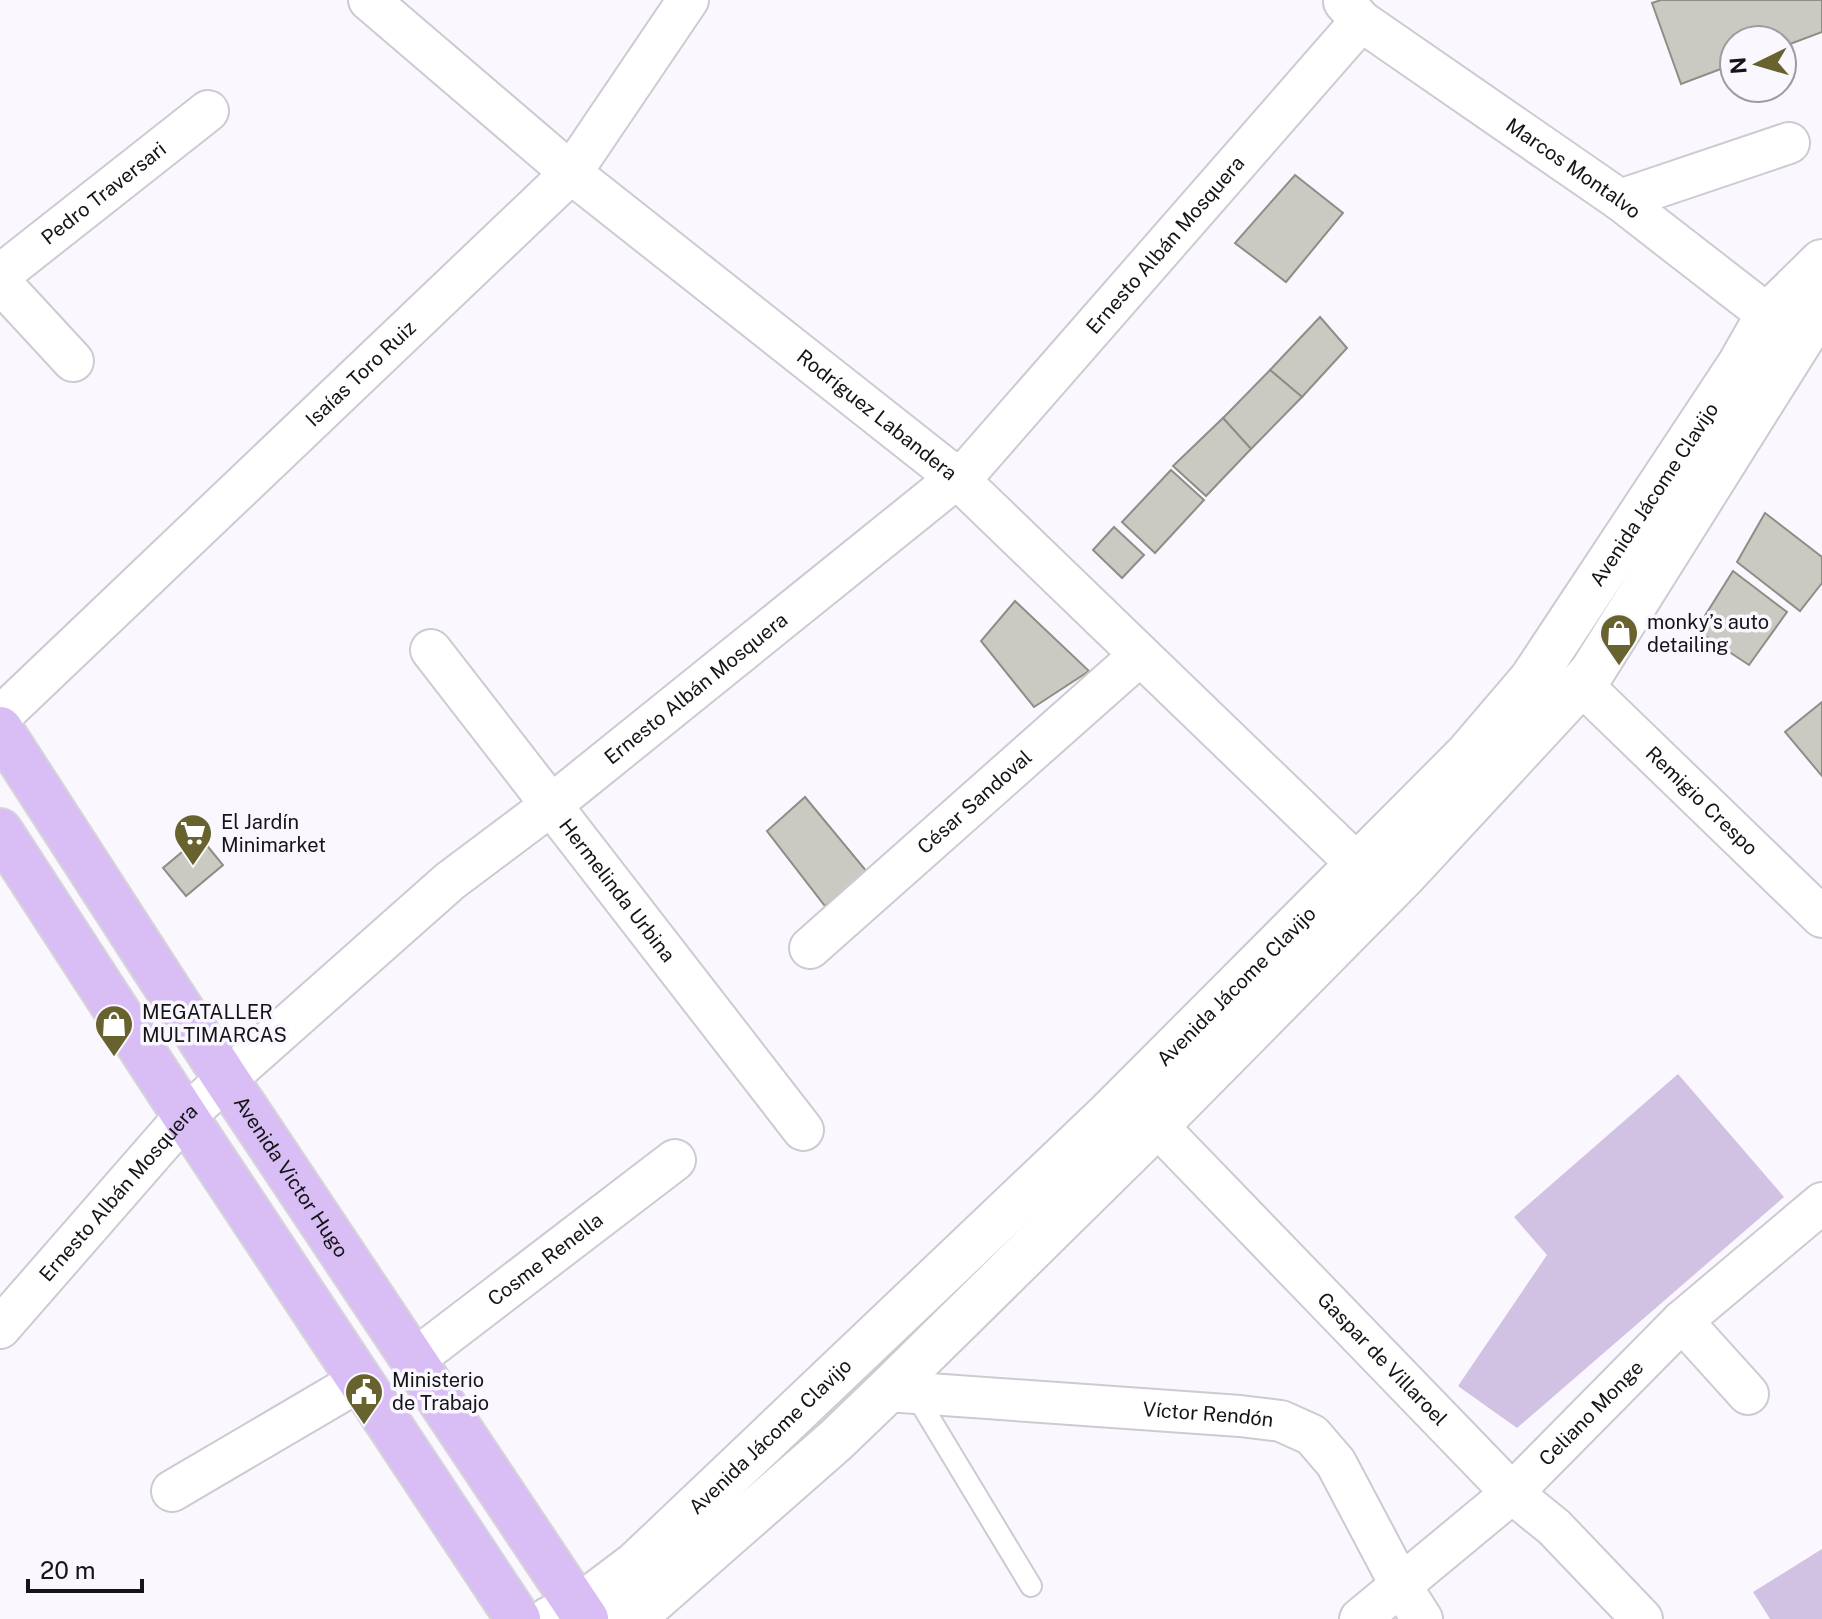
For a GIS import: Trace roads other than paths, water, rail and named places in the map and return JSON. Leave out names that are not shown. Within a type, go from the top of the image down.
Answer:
[{"type":"main road","name":"Avenida Victor Hugo","points":[[0,729],[226,1079],[415,1359],[572,1615]]},
{"type":"main road","points":[[0,831],[518,1619]]},
{"type":"street","name":"Rodríguez Labandera","points":[[369,0],[571,173],[957,478],[1356,863]]},
{"type":"street","name":"Isaías Toro Ruiz","points":[[0,717],[571,173],[688,0]]},
{"type":"street","name":"Marcos Montalvo","points":[[1352,10],[1620,200],[1799,320]]},
{"type":"street","name":"Ernesto Albán Mosquera","points":[[0,1328],[185,1116],[226,1079],[450,881],[550,806],[973,465],[1352,10]]},
{"type":"street","name":"Pedro Traversari","points":[[0,275],[208,111]]},
{"type":"street","points":[[1620,200],[1789,143]]},
{"type":"street","name":"Avenida Jácome Clavijo","points":[[572,1615],[636,1564],[1404,875],[1581,684],[1592,672],[1799,320],[1822,262]]},
{"type":"street","points":[[0,282],[73,361]]},
{"type":"street","name":"Avenida Jácome Clavijo","points":[[628,1619],[825,1450],[901,1393],[1356,863],[1467,755],[1532,679],[1739,366],[1799,320]]},
{"type":"street","name":"Hermelinda Urbina","points":[[431,650],[803,1130]]},
{"type":"street","name":"César Sandoval","points":[[810,948],[1139,656]]},
{"type":"street","name":"Remigio Crespo","points":[[1581,684],[1822,917]]},
{"type":"street","name":"Gaspar de Villaroel","points":[[1141,1111],[1512,1493],[1554,1527],[1642,1619]]},
{"type":"street","name":"Cosme Renella","points":[[415,1359],[675,1160]]},
{"type":"street","name":"Celiano Monge","points":[[1360,1619],[1412,1603],[1512,1493],[1682,1321],[1822,1203]]},
{"type":"street","points":[[1682,1321],[1748,1394]]},
{"type":"street","points":[[172,1491],[361,1380]]},
{"type":"street","name":"Víctor Rendón","points":[[901,1393],[1281,1421],[1312,1435],[1336,1463],[1412,1603]]},
{"type":"lane","points":[[901,1393],[1031,1586]]},
{"type":"place","name":"monky’s auto detailing","points":[[1619,667]]},
{"type":"place","name":"El Jardín Minimarket","points":[[193,867]]},
{"type":"place","name":"MEGATALLER MULTIMARCAS","points":[[114,1058]]},
{"type":"place","name":"Ministerio de Trabajo","points":[[364,1426]]}]
